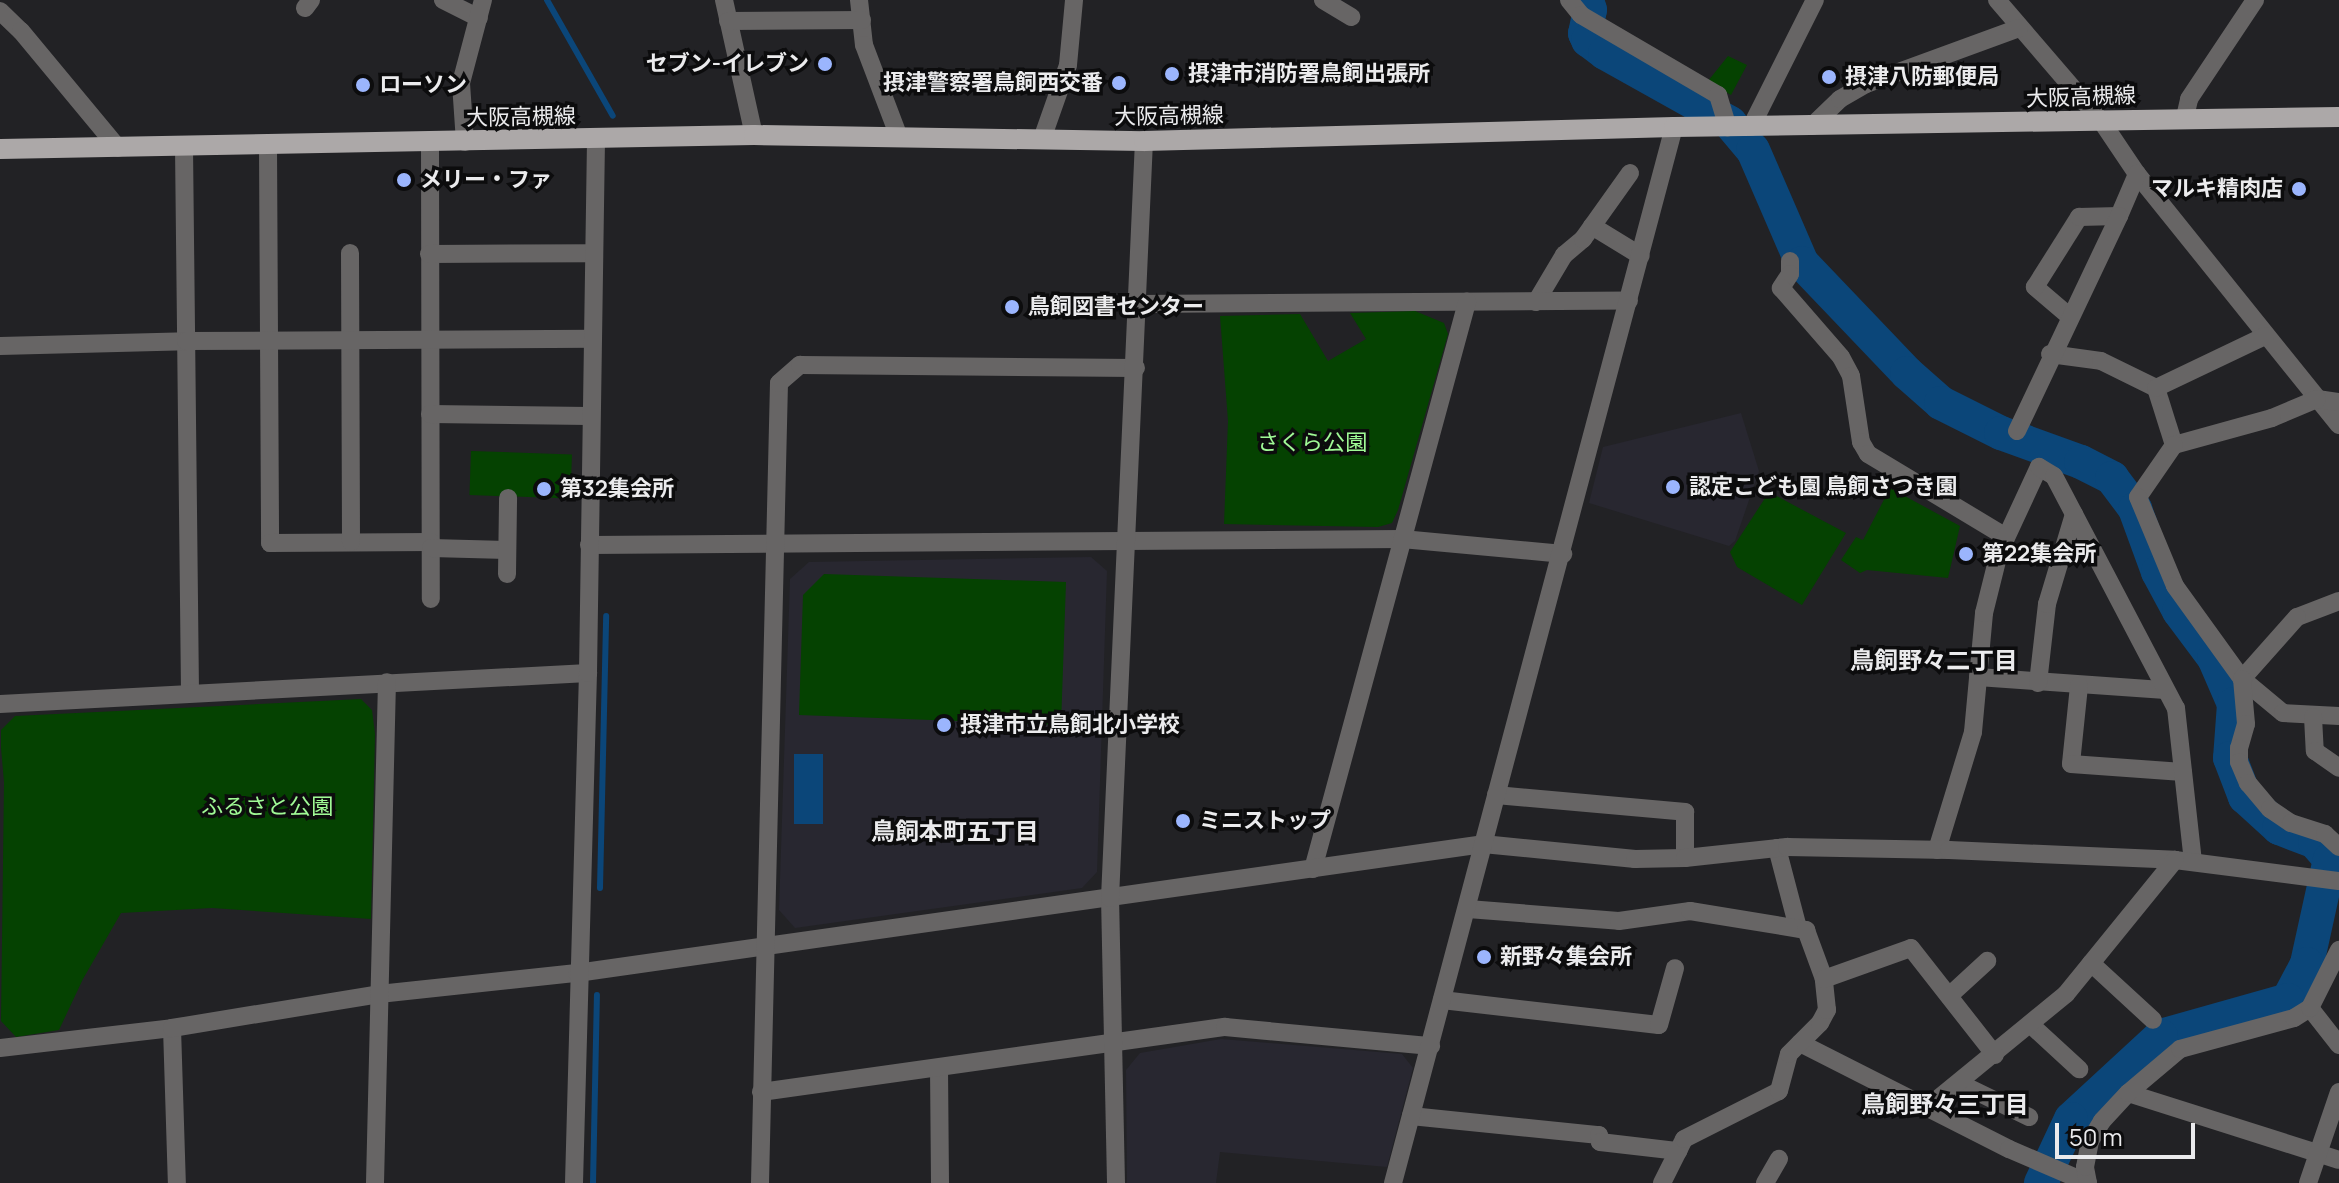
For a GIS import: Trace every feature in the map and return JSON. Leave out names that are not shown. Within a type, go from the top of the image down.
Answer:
[{"type":"main road","name":"大阪高槻線","points":[[0,149],[754,135],[1144,141],[1674,127],[2339,117]]},
{"type":"street","points":[[443,0],[481,9],[461,83],[465,142]]},
{"type":"street","points":[[724,0],[754,135]]},
{"type":"street","points":[[859,0],[864,45],[899,137]]},
{"type":"street","points":[[1042,139],[1068,65],[1074,0]]},
{"type":"street","points":[[1323,0],[1351,17]]},
{"type":"street","points":[[1569,0],[1588,19],[1718,95],[1728,127]]},
{"type":"street","points":[[1997,0],[2102,122],[2137,174],[2339,425]]},
{"type":"street","points":[[2185,117],[2189,99],[2255,0]]},
{"type":"street","points":[[1751,127],[1810,2]]},
{"type":"street","points":[[0,11],[30,41],[118,148]]},
{"type":"street","points":[[728,21],[862,20]]},
{"type":"street","points":[[1812,126],[1840,99],[1866,84],[2019,28]]},
{"type":"street","points":[[1393,1183],[1563,554],[1674,127]]},
{"type":"street","points":[[574,1183],[577,973],[588,673],[589,416],[596,139]]},
{"type":"street","points":[[1116,1183],[1110,898],[1129,541],[1144,141]]},
{"type":"street","points":[[430,143],[431,599]]},
{"type":"street","points":[[268,146],[270,543],[351,542],[507,550]]},
{"type":"street","points":[[184,147],[190,693]]},
{"type":"street","points":[[1536,302],[1564,255],[1592,226],[1630,173]]},
{"type":"street","points":[[2017,431],[2050,354],[2137,174]]},
{"type":"street","points":[[2069,316],[2035,287],[2079,217],[2119,216]]},
{"type":"street","points":[[1592,226],[1641,256]]},
{"type":"street","points":[[350,253],[351,542]]},
{"type":"street","points":[[429,254],[594,253]]},
{"type":"street","points":[[1790,261],[1790,274],[1781,288],[1841,357],[1851,376],[1861,442],[1868,454],[2006,537]]},
{"type":"street","points":[[1138,304],[1629,301]]},
{"type":"street","points":[[1313,869],[1467,302]]},
{"type":"street","points":[[2156,388],[2265,336]]},
{"type":"street","points":[[0,346],[186,341],[593,339]]},
{"type":"street","points":[[2050,354],[2101,361],[2156,388],[2174,445]]},
{"type":"street","points":[[760,1183],[779,383],[800,365],[1136,368]]},
{"type":"street","points":[[2339,402],[2317,399],[2272,418],[2174,445],[2138,497],[2175,586],[2242,679],[2283,713],[2339,716]]},
{"type":"street","points":[[430,414],[589,416]]},
{"type":"street","points":[[1928,1107],[2066,994],[2184,861],[2183,772],[2176,708],[2054,476],[2039,467],[2006,537],[1984,613],[1973,732],[1937,850]]},
{"type":"street","points":[[507,574],[508,498]]},
{"type":"street","points":[[2038,683],[2047,604],[2074,514]]},
{"type":"street","points":[[589,545],[1402,539],[1563,554]]},
{"type":"street","points":[[2339,601],[2297,617],[2242,679],[2246,724],[2239,762],[2248,783],[2270,809],[2291,823],[2325,834],[2339,847]]},
{"type":"street","points":[[0,704],[588,673]]},
{"type":"street","points":[[1978,677],[2166,690]]},
{"type":"street","points":[[375,1183],[387,682]]},
{"type":"street","points":[[2079,686],[2071,764],[2183,772]]},
{"type":"street","points":[[2313,717],[2315,751],[2339,768]]},
{"type":"street","points":[[1496,795],[1685,812],[1685,858]]},
{"type":"street","points":[[0,1048],[172,1028],[379,994],[577,973],[1483,844],[1635,859],[1685,858],[1777,848],[1937,850],[2184,861],[2339,881]]},
{"type":"street","points":[[1777,848],[1798,928]]},
{"type":"street","points":[[1468,909],[1619,921],[1690,911],[1806,930],[1824,979],[1827,1010],[1820,1023],[1789,1054],[1779,1091],[1684,1139],[1662,1183]]},
{"type":"street","points":[[1824,979],[1911,948],[1995,1055]]},
{"type":"street","points":[[1800,1043],[2088,1183],[2085,1167],[2090,1141],[2102,1121],[2128,1093],[2180,1049],[2294,1018],[2310,1008],[2339,950]]},
{"type":"street","points":[[1949,996],[1987,961]]},
{"type":"street","points":[[2091,963],[2153,1020]]},
{"type":"street","points":[[1442,1000],[1659,1025],[1675,968]]},
{"type":"street","points":[[2310,1008],[2339,1045]]},
{"type":"street","points":[[2030,1024],[2079,1069]]},
{"type":"street","points":[[761,1092],[1225,1027],[1431,1046]]},
{"type":"street","points":[[172,1028],[177,1183]]},
{"type":"street","points":[[939,1068],[940,1183]]},
{"type":"street","points":[[1959,1083],[2029,1117]]},
{"type":"street","points":[[2308,1183],[2339,1092]]},
{"type":"street","points":[[2128,1093],[2339,1160]]},
{"type":"street","points":[[1411,1116],[1599,1135],[1600,1142],[1678,1151]]},
{"type":"street","points":[[1765,1183],[1779,1159]]},
{"type":"shaded area","name":"認定こども園 鳥飼さつき園","points":[[1741,413],[1759,471],[1735,541],[1729,546],[1589,503],[1603,447]]},
{"type":"shaded area","name":"摂津市立鳥飼北小学校","points":[[1091,557],[1107,571],[1097,872],[1082,888],[795,928],[779,910],[790,579],[809,562]]},
{"type":"shaded area","points":[[1221,1039],[1402,1054],[1413,1068],[1387,1167],[1220,1152],[1216,1183],[1127,1183],[1126,1070],[1140,1053]]},
{"type":"green space","points":[[1728,56],[1747,65],[1731,95],[1708,81]]},
{"type":"green space","name":"さくら公園","points":[[1415,311],[1444,323],[1448,334],[1392,523],[1378,527],[1224,524],[1228,421],[1220,316],[1300,314],[1328,361],[1366,339],[1350,313]]},
{"type":"green space","points":[[471,451],[572,455],[570,498],[469,495]]},
{"type":"green space","points":[[1890,488],[1960,526],[1948,578],[1867,570],[1860,573],[1841,560],[1856,537],[1863,540]]},
{"type":"green space","points":[[1769,492],[1846,533],[1802,605],[1737,567],[1730,552]]},
{"type":"green space","points":[[824,574],[1066,582],[1061,725],[799,715],[803,595]]},
{"type":"green space","name":"ふるさと公園","points":[[361,699],[372,710],[375,734],[371,919],[212,908],[121,913],[83,979],[59,1030],[16,1037],[1,1021],[4,782],[1,730],[15,716]]},
{"type":"water","points":[[794,754],[823,754],[823,824],[794,824]]},
{"type":"waterway","points":[[547,0],[613,116]]},
{"type":"waterway","points":[[1587,0],[1590,10],[1585,33],[1588,40],[1605,53],[1730,123],[1753,150],[1802,263],[1907,373],[1941,403],[2001,433],[2081,462],[2112,478],[2135,509],[2158,572],[2179,611],[2214,658],[2234,704],[2230,758],[2245,797],[2279,828],[2315,842],[2330,859],[2307,964],[2288,1000],[2161,1036],[2071,1119],[2041,1183]]},
{"type":"waterway","points":[[600,888],[606,616]]},
{"type":"waterway","points":[[593,1183],[597,995]]},
{"type":"place","name":"セブン-イレブン","points":[[825,64]]},
{"type":"place","name":"摂津市消防署鳥飼出張所","points":[[1172,74]]},
{"type":"place","name":"摂津八防郵便局","points":[[1829,77]]},
{"type":"place","name":"摂津警察署鳥飼西交番","points":[[1119,83]]},
{"type":"place","name":"ローソン","points":[[363,85]]},
{"type":"place","name":"メリー・ファ","points":[[404,180]]},
{"type":"place","name":"マルキ精肉店","points":[[2299,189]]},
{"type":"place","name":"鳥飼図書センター","points":[[1012,307]]},
{"type":"place","name":"認定こども園 鳥飼さつき園","points":[[1673,487]]},
{"type":"place","name":"第32集会所","points":[[544,489]]},
{"type":"place","name":"第22集会所","points":[[1966,554]]},
{"type":"place","name":"摂津市立鳥飼北小学校","points":[[944,725]]},
{"type":"place","name":"ミニストップ","points":[[1183,821]]},
{"type":"place","name":"新野々集会所","points":[[1484,957]]},
{"type":"district","name":"鳥飼野々二丁目","points":[[1934,660]]},
{"type":"district","name":"鳥飼本町五丁目","points":[[955,831]]},
{"type":"district","name":"鳥飼野々三丁目","points":[[1945,1104]]}]
